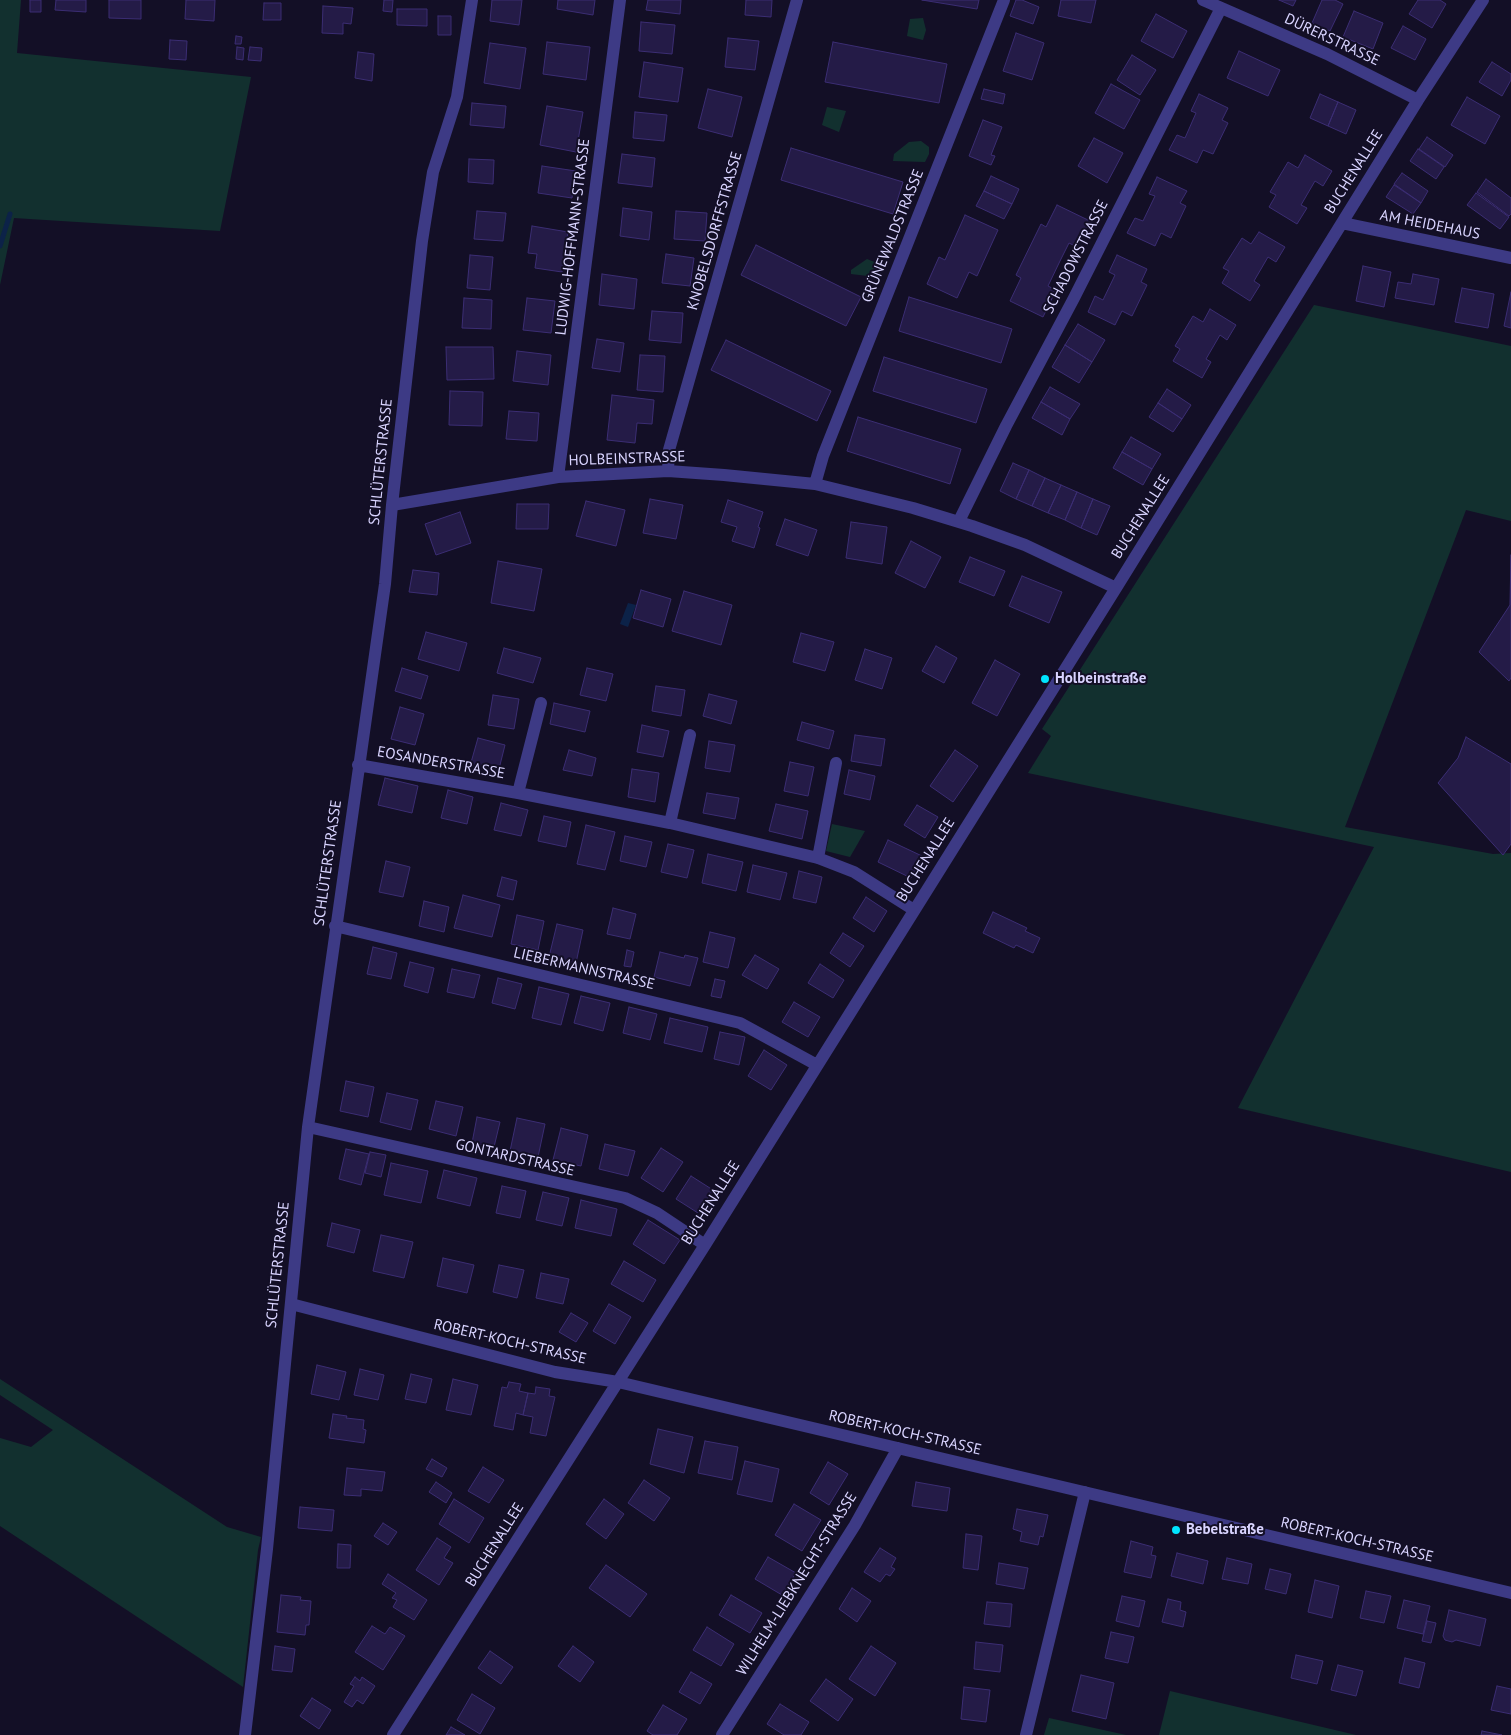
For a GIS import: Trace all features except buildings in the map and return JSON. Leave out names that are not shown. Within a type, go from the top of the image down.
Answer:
[{"type":"street","name":"SCHLÜTERSTRASSE","points":[[245,1735],[267,1549],[308,1127],[385,584],[392,505],[429,192],[433,172],[458,97],[472,0]]},
{"type":"street","name":"LUDWIG-HOFFMANN-STRASSE","points":[[558,477],[620,0]]},
{"type":"street","name":"KNOBELSDORFFSTRASSE","points":[[668,471],[670,450],[797,0]]},
{"type":"street","name":"GRÜNEWALDSTRASSE","points":[[815,484],[824,456],[1004,0]]},
{"type":"street","name":"DÜRERSTRASSE","points":[[1203,0],[1327,54],[1418,100]]},
{"type":"street","name":"BUCHENALLEE","points":[[394,1735],[705,1244],[1116,588],[1418,100],[1483,0]]},
{"type":"street","name":"SCHADOWSTRASSE","points":[[958,521],[1221,8]]},
{"type":"street","name":"AM HEIDEHAUS","points":[[1342,223],[1511,258]]},
{"type":"street","name":"HOLBEINSTRASSE","points":[[392,505],[558,477],[668,471],[815,484],[958,521],[1025,545],[1116,588]]},
{"type":"street","name":"EOSANDERSTRASSE","points":[[518,793],[540,703]]},
{"type":"street","points":[[670,823],[690,735]]},
{"type":"street","points":[[818,858],[836,763]]},
{"type":"street","name":"EOSANDERSTRASSE","points":[[358,765],[518,793],[670,823],[818,858],[854,872],[914,910]]},
{"type":"street","name":"LIEBERMANNSTRASSE","points":[[335,926],[740,1023],[817,1065]]},
{"type":"street","name":"GONTARDSTRASSE","points":[[308,1127],[625,1198],[657,1213],[705,1244]]},
{"type":"street","name":"ROBERT-KOCH-STRASSE","points":[[291,1304],[555,1372],[618,1382],[1511,1593]]},
{"type":"street","name":"WILHELM-LIEBKNECHT-STRASSE","points":[[722,1735],[855,1525],[898,1448]]},
{"type":"street","points":[[1026,1735],[1086,1492]]},
{"type":"green space","points":[[0,0],[21,0],[17,53],[251,77],[220,231],[14,218],[0,285]]},
{"type":"green space","points":[[923,18],[926,30],[923,40],[907,36],[910,19]]},
{"type":"green space","points":[[827,107],[846,111],[839,132],[822,125]]},
{"type":"green space","points":[[921,141],[929,147],[929,154],[925,162],[893,161],[894,154],[909,142]]},
{"type":"green space","points":[[867,259],[877,263],[876,277],[851,274],[851,270]]},
{"type":"green space","points":[[1314,305],[1511,346],[1511,521],[1466,510],[1345,827],[1493,854],[1511,853],[1511,1172],[1238,1108],[1374,847],[1028,773],[1051,736],[1042,729]]},
{"type":"green space","points":[[832,824],[865,831],[850,857],[826,851]]},
{"type":"green space","points":[[0,1379],[227,1527],[261,1537],[243,1687],[0,1526],[0,1438],[31,1447],[53,1430],[0,1395]]},
{"type":"green space","points":[[1170,1691],[1356,1735],[1159,1735]]},
{"type":"green space","points":[[1049,1718],[1126,1735],[1044,1735]]},
{"type":"water","points":[[628,603],[636,605],[628,627],[620,624]]},
{"type":"waterway","points":[[0,246],[10,214]]},
{"type":"place","name":"Holbeinstraße","points":[[1045,679]]},
{"type":"place","name":"Bebelstraße","points":[[1176,1530]]}]
